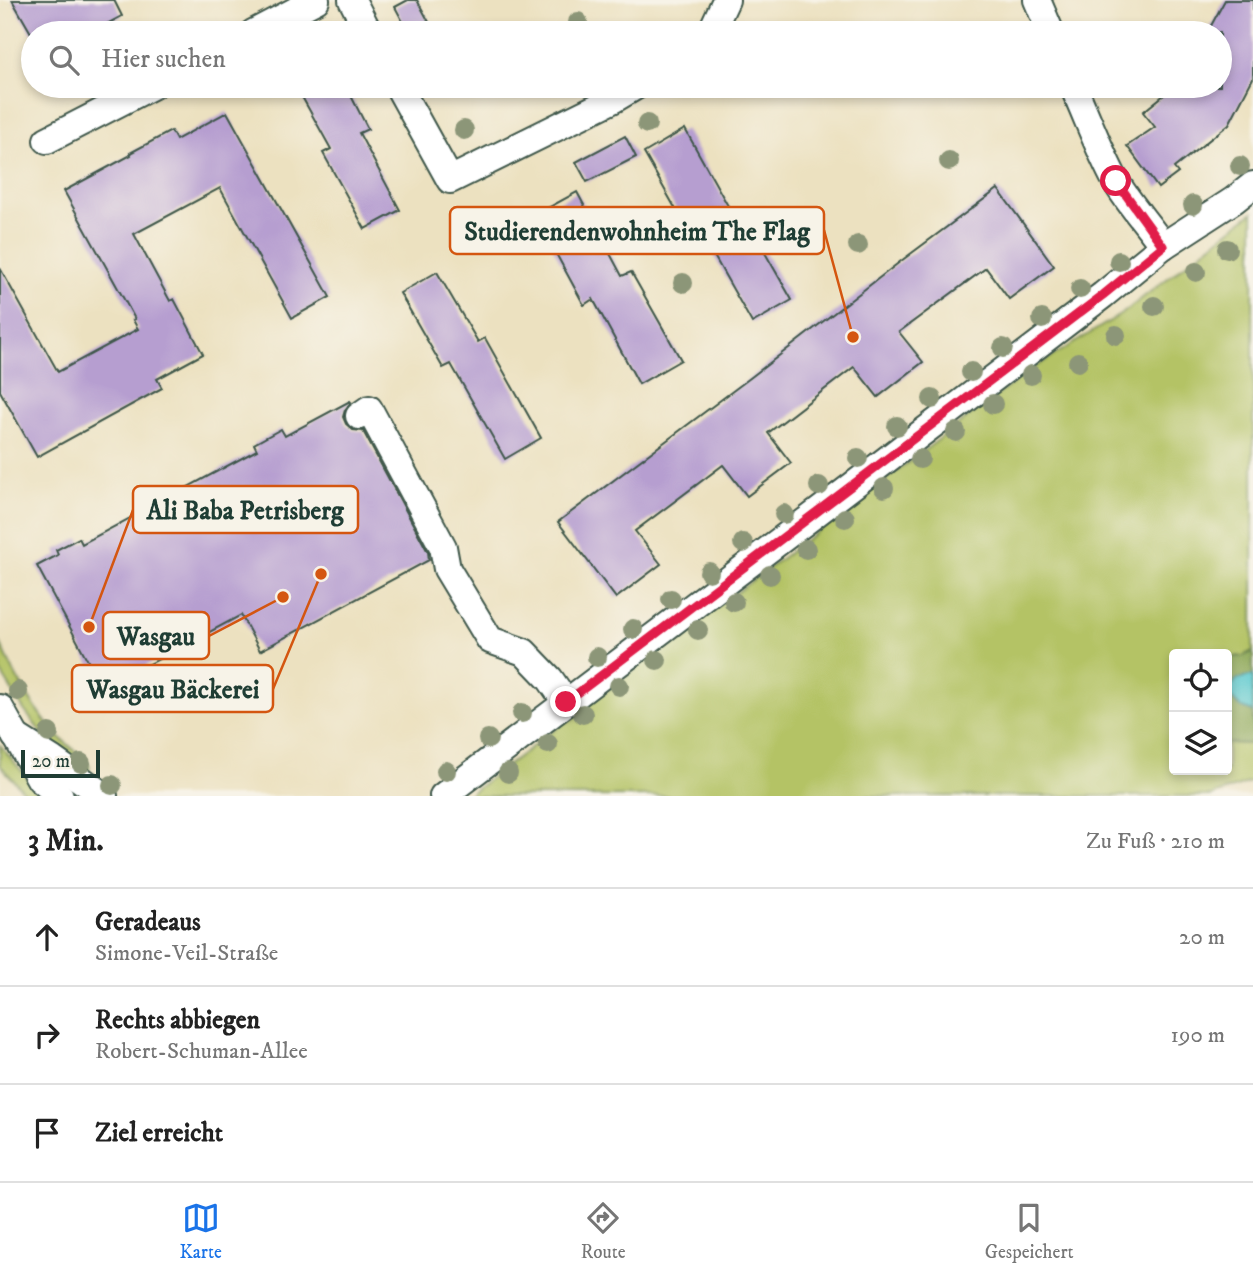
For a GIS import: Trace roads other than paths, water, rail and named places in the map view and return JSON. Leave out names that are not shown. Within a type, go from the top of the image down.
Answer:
[{"type":"street","points":[[276,21],[316,0]]},
{"type":"street","points":[[352,0],[363,21]]},
{"type":"street","points":[[716,21],[726,0]]},
{"type":"street","points":[[1037,0],[1046,21]]},
{"type":"street","points":[[47,140],[129,98]]},
{"type":"street","points":[[405,98],[450,180],[616,98]]},
{"type":"street","points":[[1078,98],[1116,181],[1163,246]]},
{"type":"street","points":[[443,796],[1163,246],[1253,185]]},
{"type":"street","points":[[359,416],[369,410],[443,547],[447,569],[490,640],[524,652],[550,679],[566,702]]},
{"type":"street","points":[[0,708],[40,779],[60,796]]},
{"type":"street","points":[[15,736],[104,796]]},
{"type":"water","points":[[1253,675],[1253,712],[1242,708],[1232,699],[1232,686],[1236,680]]},
{"type":"place","name":"Studierendenwohnheim The Flag","points":[[853,337]]},
{"type":"place","name":"Wasgau Bäckerei","points":[[321,574]]},
{"type":"place","name":"Wasgau","points":[[283,597]]},
{"type":"place","name":"Ali Baba Petrisberg","points":[[89,627]]}]
